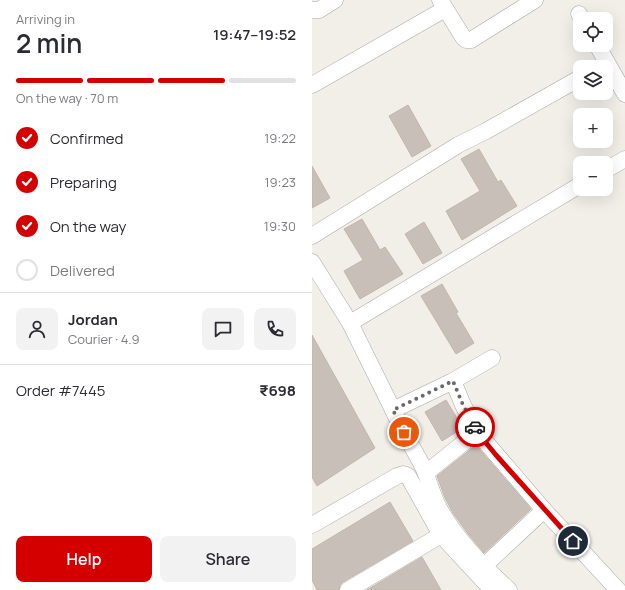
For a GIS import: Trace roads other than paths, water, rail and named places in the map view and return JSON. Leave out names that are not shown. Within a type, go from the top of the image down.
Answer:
[{"type":"street","points":[[312,10],[318,10],[335,0]]},
{"type":"street","points":[[312,85],[373,51],[442,4],[463,37],[466,40],[471,40],[535,0]]},
{"type":"street","points":[[613,77],[625,94]]},
{"type":"street","points":[[312,236],[458,145],[573,82]]},
{"type":"street","points":[[613,166],[625,159]]},
{"type":"street","points":[[350,323],[573,190]]},
{"type":"street","points":[[312,262],[350,323],[426,473],[438,506],[467,548],[509,590]]},
{"type":"street","points":[[393,410],[453,381],[492,358]]},
{"type":"street","points":[[453,381],[477,432],[544,510],[618,590]]},
{"type":"street","points":[[426,473],[477,432]]},
{"type":"street","points":[[312,525],[403,474],[408,476],[441,535],[485,588]]},
{"type":"street","points":[[484,566],[544,510]]},
{"type":"street","points":[[348,590],[441,535]]}]
